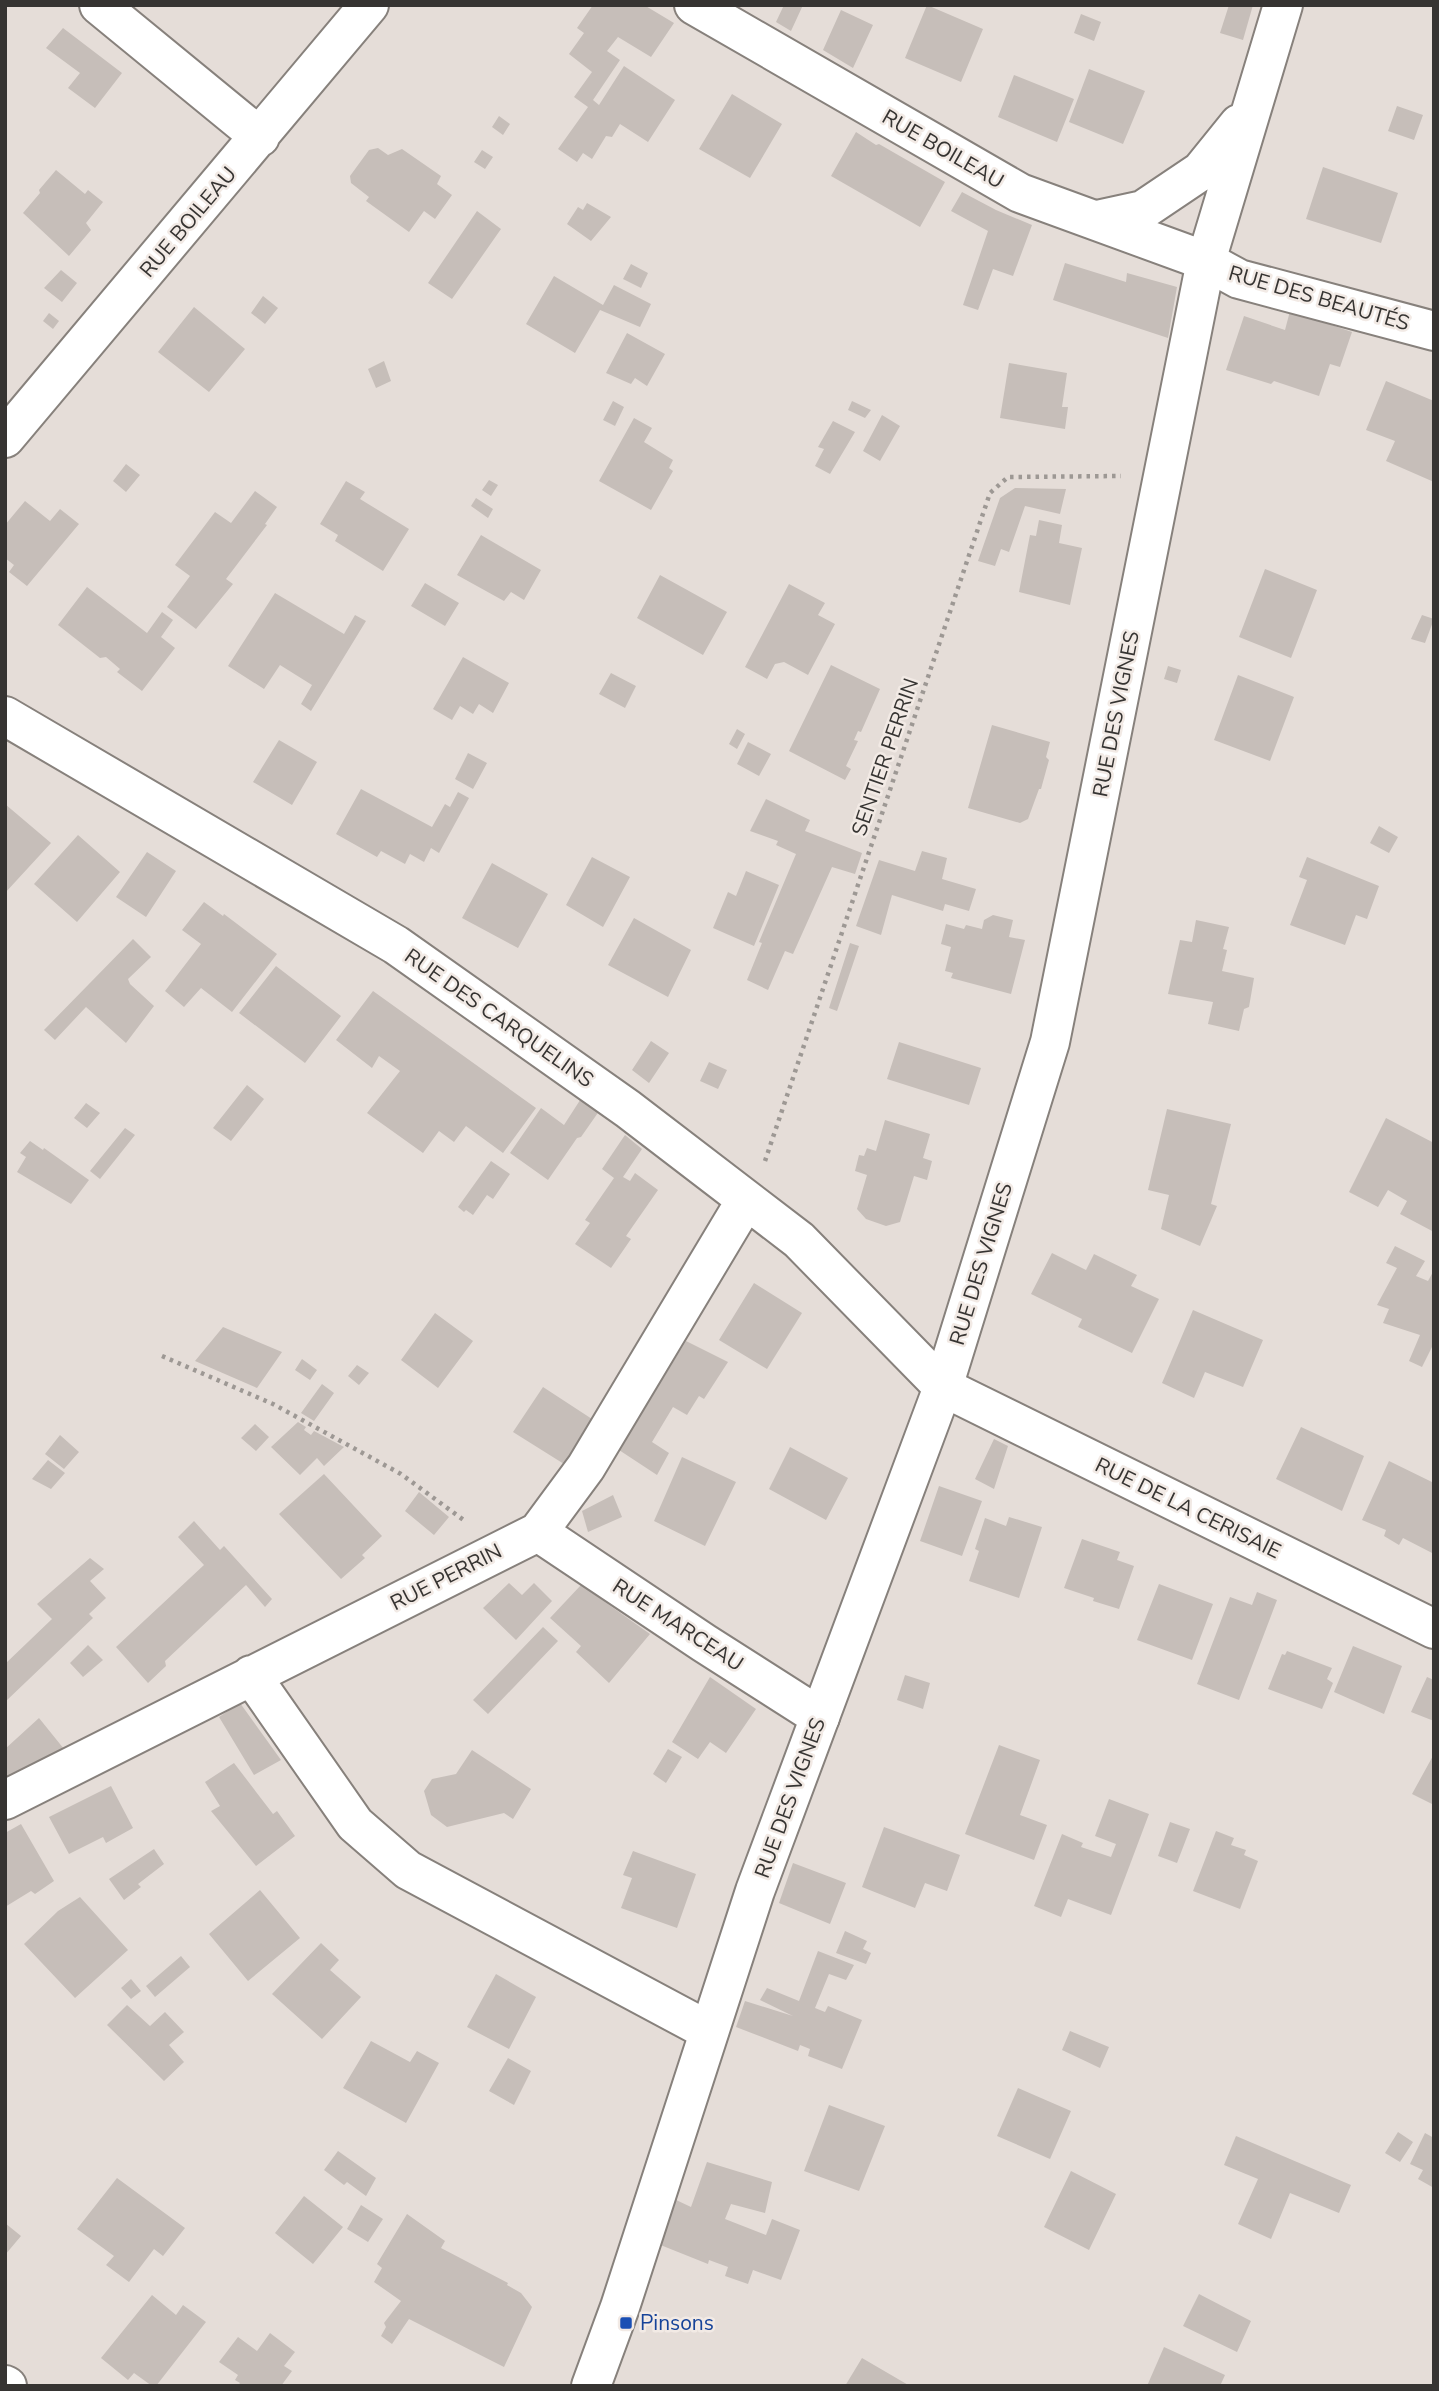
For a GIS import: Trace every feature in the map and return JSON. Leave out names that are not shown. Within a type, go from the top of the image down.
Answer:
[{"type":"street","points":[[99,5],[260,137]]},
{"type":"street","name":"RUE BOILEAU","points":[[5,438],[369,5]]},
{"type":"street","name":"RUE BOILEAU","points":[[694,5],[1020,193],[1206,261]]},
{"type":"street","name":"RUE DES VIGNES","points":[[591,2386],[624,2294],[755,1891],[943,1387],[1050,1042],[1206,261],[1283,5]]},
{"type":"street","name":"RUE DES VIGNES","points":[[1097,220],[1143,210],[1201,171],[1251,109]]},
{"type":"street","name":"RUE DES BEAUTÉS","points":[[1206,261],[1239,278],[1434,331]]},
{"type":"street","name":"RUE DES CARQUELINS","points":[[5,716],[396,945],[628,1109],[799,1240],[943,1387]]},
{"type":"street","name":"RUE PERRIN","points":[[5,1800],[538,1532],[586,1467],[746,1200]]},
{"type":"street","name":"RUE DE LA CERISAIE","points":[[943,1387],[1434,1629]]},
{"type":"street","name":"RUE MARCEAU","points":[[538,1532],[820,1717]]},
{"type":"street","points":[[251,1675],[355,1824],[408,1870],[709,2031]]},
{"type":"path","name":"SENTIER PERRIN","points":[[746,1200],[765,1162],[990,493],[1008,477],[1164,475]]},
{"type":"path","points":[[162,1356],[273,1404],[401,1474],[474,1528],[494,1553]]},
{"type":"building","points":[[593,5],[644,5],[674,23],[651,57],[618,37],[607,51],[620,60],[593,100],[599,105],[624,66],[675,100],[648,142],[620,124],[612,137],[606,136],[592,159],[583,153],[577,162],[558,149],[588,107],[574,97],[592,72],[569,54],[584,33],[577,28]]},
{"type":"building","points":[[784,5],[803,5],[791,31],[776,22]]},
{"type":"building","points":[[927,5],[983,29],[961,82],[905,58]]},
{"type":"building","points":[[1229,5],[1253,5],[1243,40],[1220,33]]},
{"type":"building","points":[[841,10],[873,25],[853,68],[823,50]]},
{"type":"building","points":[[1081,14],[1101,22],[1094,41],[1074,33]]},
{"type":"building","points":[[63,28],[122,73],[95,108],[68,88],[80,73],[46,48]]},
{"type":"building","points":[[1089,69],[1145,91],[1123,144],[1069,122]]},
{"type":"building","points":[[1014,75],[1074,99],[1057,142],[998,117]]},
{"type":"building","points":[[732,94],[782,124],[750,178],[699,149]]},
{"type":"building","points":[[1397,106],[1423,115],[1414,140],[1388,131]]},
{"type":"building","points":[[499,116],[510,124],[503,135],[492,127]]},
{"type":"building","points":[[856,132],[945,182],[920,227],[831,176]]},
{"type":"building","points":[[378,148],[388,155],[402,149],[441,176],[437,184],[452,195],[435,219],[424,211],[409,232],[366,201],[369,197],[351,183],[350,176],[369,150]]},
{"type":"building","points":[[482,150],[493,157],[485,169],[474,162]]},
{"type":"building","points":[[1323,167],[1398,193],[1381,243],[1306,219]]},
{"type":"building","points":[[56,170],[85,194],[88,190],[103,202],[86,223],[91,230],[69,256],[23,213]]},
{"type":"building","points":[[962,192],[1032,225],[1013,276],[993,269],[978,310],[963,305],[988,231],[951,211]]},
{"type":"building","points":[[587,203],[611,217],[591,241],[567,224],[578,207],[583,210]]},
{"type":"building","points":[[477,211],[501,229],[452,299],[428,283]]},
{"type":"building","points":[[1065,263],[1126,282],[1127,273],[1177,287],[1168,338],[1053,300]]},
{"type":"building","points":[[631,264],[648,273],[641,288],[623,279]]},
{"type":"building","points":[[61,270],[77,283],[62,302],[44,288]]},
{"type":"building","points":[[554,276],[603,305],[614,285],[651,304],[640,327],[600,310],[575,353],[526,324]]},
{"type":"building","points":[[263,296],[278,308],[265,324],[251,313]]},
{"type":"building","points":[[194,307],[245,349],[209,392],[158,352]]},
{"type":"building","points":[[1290,311],[1352,332],[1340,367],[1330,364],[1319,396],[1274,381],[1271,384],[1226,370],[1244,316],[1285,330]]},
{"type":"building","points":[[49,313],[59,321],[53,329],[43,321]]},
{"type":"building","points":[[627,333],[665,354],[647,386],[635,378],[631,384],[606,373]]},
{"type":"building","points":[[384,361],[391,381],[376,388],[368,369]]},
{"type":"building","points":[[1009,363],[1067,373],[1062,407],[1068,407],[1065,429],[1000,418]]},
{"type":"building","points":[[1386,381],[1434,401],[1434,482],[1386,461],[1395,441],[1366,430]]},
{"type":"building","points":[[613,401],[624,407],[615,426],[603,420]]},
{"type":"building","points":[[852,401],[871,410],[865,418],[848,410]]},
{"type":"building","points":[[882,415],[900,426],[880,461],[863,451]]},
{"type":"building","points":[[634,418],[652,428],[644,442],[673,460],[669,468],[673,471],[651,510],[599,481]]},
{"type":"building","points":[[833,421],[855,432],[830,474],[815,466],[824,449],[818,447]]},
{"type":"building","points":[[126,464],[140,475],[126,492],[113,481]]},
{"type":"building","points":[[489,480],[498,485],[491,496],[482,490]]},
{"type":"building","points":[[346,481],[365,492],[360,499],[409,529],[383,571],[335,541],[338,535],[320,524]]},
{"type":"building","points":[[1015,488],[1066,489],[1060,514],[1025,506],[1009,552],[1001,549],[995,566],[978,561],[1000,498]]},
{"type":"building","points":[[255,491],[277,507],[265,524],[267,525],[226,579],[233,584],[196,629],[167,607],[190,576],[175,565],[215,512],[231,523]]},
{"type":"building","points":[[476,498],[493,509],[488,518],[471,506]]},
{"type":"building","points":[[25,501],[50,521],[60,509],[79,524],[27,586],[9,572],[14,565],[5,558],[5,525]]},
{"type":"building","points":[[1039,520],[1062,525],[1059,543],[1082,548],[1070,605],[1019,592],[1030,535],[1036,536]]},
{"type":"building","points":[[481,535],[541,570],[524,600],[511,592],[504,601],[457,575]]},
{"type":"building","points":[[1265,569],[1317,590],[1291,658],[1239,637]]},
{"type":"building","points":[[660,575],[727,612],[703,655],[637,618]]},
{"type":"building","points":[[425,583],[459,603],[445,626],[411,606]]},
{"type":"building","points":[[789,584],[825,603],[818,615],[835,624],[808,675],[784,662],[775,664],[767,679],[745,667]]},
{"type":"building","points":[[87,587],[147,633],[162,612],[173,620],[161,637],[175,648],[142,691],[117,672],[120,669],[106,657],[100,658],[58,625]]},
{"type":"building","points":[[275,593],[344,634],[355,615],[366,621],[311,711],[301,704],[312,685],[280,665],[264,689],[228,666]]},
{"type":"building","points":[[1422,615],[1434,619],[1425,643],[1411,639]]},
{"type":"building","points":[[463,657],[509,683],[493,713],[479,704],[473,714],[460,706],[452,720],[433,709]]},
{"type":"building","points":[[831,665],[880,689],[861,732],[858,731],[854,740],[858,741],[846,766],[851,769],[845,780],[789,751]]},
{"type":"building","points":[[1168,666],[1181,670],[1177,683],[1164,679]]},
{"type":"building","points":[[611,673],[636,686],[625,708],[599,694]]},
{"type":"building","points":[[1238,675],[1294,697],[1270,761],[1214,740]]},
{"type":"building","points":[[992,725],[1050,742],[1046,757],[1049,760],[1041,789],[1028,819],[1020,823],[968,808]]},
{"type":"building","points":[[737,729],[745,734],[737,749],[729,744]]},
{"type":"building","points":[[279,740],[317,762],[292,805],[253,782]]},
{"type":"building","points":[[748,742],[771,754],[759,776],[737,764]]},
{"type":"building","points":[[468,753],[487,763],[473,789],[455,779]]},
{"type":"building","points":[[361,789],[432,827],[445,804],[450,807],[458,792],[469,798],[439,853],[431,848],[424,862],[410,854],[405,864],[381,851],[377,857],[336,834]]},
{"type":"building","points":[[766,799],[810,820],[805,831],[862,853],[855,874],[832,867],[793,954],[785,951],[768,990],[747,980],[762,943],[759,942],[796,854],[776,845],[778,841],[750,831]]},
{"type":"building","points":[[5,804],[51,843],[5,893]]},
{"type":"building","points":[[1379,826],[1398,837],[1389,853],[1370,843]]},
{"type":"building","points":[[78,835],[120,872],[77,922],[34,884]]},
{"type":"building","points":[[922,851],[947,858],[942,879],[976,889],[969,911],[945,904],[943,911],[892,895],[881,935],[856,926],[879,860],[915,871]]},
{"type":"building","points":[[147,852],[176,871],[146,917],[116,897]]},
{"type":"building","points":[[592,857],[630,877],[603,927],[566,905]]},
{"type":"building","points":[[1307,857],[1379,886],[1367,919],[1356,915],[1345,945],[1290,925],[1307,880],[1299,877]]},
{"type":"building","points":[[492,863],[548,894],[518,948],[462,918]]},
{"type":"building","points":[[746,871],[779,885],[754,946],[713,928],[728,892],[736,896]]},
{"type":"building","points":[[204,902],[277,954],[232,1012],[201,988],[184,1007],[165,991],[201,944],[182,930]]},
{"type":"building","points":[[993,915],[1013,920],[1009,937],[1025,940],[1011,994],[951,978],[953,973],[945,971],[951,947],[941,944],[946,924],[964,929],[966,925],[982,929],[984,920]]},
{"type":"building","points":[[634,918],[691,950],[668,997],[608,965]]},
{"type":"building","points":[[1196,920],[1229,927],[1223,949],[1227,950],[1222,971],[1254,978],[1249,1007],[1244,1009],[1239,1031],[1208,1024],[1213,1002],[1168,994],[1180,940],[1192,942]]},
{"type":"building","points":[[133,939],[151,957],[128,979],[154,1006],[126,1043],[86,1007],[55,1040],[44,1030]]},
{"type":"building","points":[[850,943],[859,946],[837,1011],[829,1008]]},
{"type":"building","points":[[276,966],[341,1016],[305,1063],[239,1013]]},
{"type":"building","points":[[373,991],[536,1108],[503,1153],[466,1126],[454,1142],[439,1131],[423,1153],[367,1113],[400,1071],[379,1056],[372,1068],[336,1040]]},
{"type":"building","points":[[651,1041],[669,1053],[649,1083],[632,1070]]},
{"type":"building","points":[[899,1042],[981,1068],[969,1105],[887,1079]]},
{"type":"building","points":[[709,1062],[727,1070],[718,1089],[700,1081]]},
{"type":"building","points":[[247,1085],[264,1099],[231,1141],[213,1128]]},
{"type":"building","points":[[584,1094],[602,1107],[548,1180],[510,1153],[541,1108],[564,1125]]},
{"type":"building","points":[[86,1103],[100,1113],[87,1128],[74,1118]]},
{"type":"building","points":[[1167,1109],[1231,1124],[1211,1204],[1217,1206],[1200,1246],[1161,1229],[1169,1195],[1148,1190]]},
{"type":"building","points":[[1386,1118],[1434,1143],[1434,1232],[1400,1214],[1407,1201],[1388,1190],[1378,1207],[1349,1192]]},
{"type":"building","points":[[885,1120],[930,1134],[923,1158],[932,1161],[927,1180],[914,1176],[900,1222],[886,1226],[866,1219],[857,1209],[867,1175],[855,1171],[859,1155],[864,1156],[867,1148],[876,1151]]},
{"type":"building","points":[[125,1128],[135,1135],[100,1179],[90,1171]]},
{"type":"building","points":[[625,1135],[642,1149],[623,1177],[630,1181],[635,1173],[658,1190],[626,1236],[631,1239],[611,1268],[575,1244],[590,1223],[585,1220],[614,1178],[602,1169]]},
{"type":"building","points":[[30,1141],[89,1180],[71,1204],[17,1172],[26,1157],[20,1153]]},
{"type":"building","points":[[491,1161],[510,1174],[493,1199],[487,1195],[473,1215],[466,1210],[464,1212],[458,1207]]},
{"type":"building","points":[[1395,1246],[1425,1261],[1416,1276],[1428,1281],[1434,1270],[1434,1343],[1422,1367],[1409,1361],[1420,1335],[1383,1323],[1389,1309],[1377,1305],[1397,1268],[1386,1263]]},
{"type":"building","points":[[1052,1253],[1086,1270],[1094,1254],[1137,1275],[1131,1286],[1159,1299],[1132,1353],[1078,1327],[1082,1319],[1031,1294]]},
{"type":"building","points":[[754,1283],[802,1313],[767,1369],[719,1340]]},
{"type":"building","points":[[1193,1310],[1263,1340],[1243,1387],[1205,1372],[1194,1398],[1162,1383]]},
{"type":"building","points":[[435,1313],[473,1341],[438,1388],[401,1360]]},
{"type":"building","points":[[223,1327],[282,1352],[257,1388],[195,1361]]},
{"type":"building","points":[[686,1341],[728,1362],[704,1399],[699,1396],[687,1415],[673,1407],[652,1442],[669,1453],[657,1475],[619,1450]]},
{"type":"building","points":[[302,1359],[317,1370],[310,1380],[295,1370]]},
{"type":"building","points":[[357,1365],[369,1373],[359,1385],[348,1376]]},
{"type":"building","points":[[322,1384],[334,1393],[314,1421],[301,1413]]},
{"type":"building","points":[[543,1387],[592,1419],[564,1464],[513,1432]]},
{"type":"building","points":[[298,1422],[306,1427],[304,1430],[311,1435],[314,1431],[344,1447],[324,1466],[317,1458],[300,1475],[271,1447]]},
{"type":"building","points":[[255,1424],[269,1437],[256,1451],[241,1438]]},
{"type":"building","points":[[1301,1427],[1364,1456],[1342,1511],[1276,1479]]},
{"type":"building","points":[[60,1435],[79,1452],[64,1469],[45,1454]]},
{"type":"building","points":[[994,1439],[1008,1446],[994,1489],[975,1479]]},
{"type":"building","points":[[790,1447],[848,1478],[826,1520],[769,1489]]},
{"type":"building","points":[[682,1457],[736,1482],[705,1546],[654,1521]]},
{"type":"building","points":[[48,1460],[65,1473],[51,1489],[32,1479]]},
{"type":"building","points":[[1389,1461],[1434,1483],[1434,1554],[1403,1538],[1399,1545],[1384,1536],[1386,1530],[1362,1520]]},
{"type":"building","points":[[324,1474],[382,1536],[362,1555],[365,1558],[341,1579],[279,1514]]},
{"type":"building","points":[[939,1486],[982,1501],[962,1556],[920,1541]]},
{"type":"building","points":[[419,1492],[449,1517],[434,1535],[405,1511]]},
{"type":"building","points":[[613,1495],[622,1517],[588,1532],[582,1511]]},
{"type":"building","points":[[1009,1517],[1042,1527],[1019,1598],[969,1581],[979,1551],[975,1549],[985,1518],[1006,1526]]},
{"type":"building","points":[[194,1521],[220,1550],[224,1546],[272,1599],[265,1607],[246,1585],[165,1661],[166,1666],[148,1683],[116,1647],[204,1565],[178,1537]]},
{"type":"building","points":[[1082,1539],[1120,1552],[1117,1560],[1134,1566],[1119,1609],[1064,1588]]},
{"type":"building","points":[[90,1558],[104,1569],[90,1581],[106,1598],[89,1614],[93,1618],[5,1702],[5,1664],[52,1619],[37,1604]]},
{"type":"building","points":[[509,1583],[522,1595],[534,1583],[552,1601],[516,1640],[483,1608]]},
{"type":"building","points":[[1159,1584],[1213,1604],[1192,1660],[1137,1640]]},
{"type":"building","points":[[581,1585],[650,1634],[609,1683],[576,1652],[581,1646],[550,1618]]},
{"type":"building","points":[[1257,1592],[1277,1600],[1239,1700],[1197,1684],[1230,1597],[1252,1605]]},
{"type":"building","points":[[543,1627],[558,1641],[488,1714],[473,1700]]},
{"type":"building","points":[[88,1645],[103,1660],[83,1677],[70,1663]]},
{"type":"building","points":[[1353,1646],[1402,1666],[1384,1714],[1334,1692]]},
{"type":"building","points":[[1287,1651],[1332,1668],[1327,1679],[1333,1683],[1322,1709],[1268,1689],[1282,1654],[1285,1655]]},
{"type":"building","points":[[905,1675],[930,1683],[923,1709],[897,1700]]},
{"type":"building","points":[[710,1677],[756,1709],[726,1753],[710,1742],[698,1759],[672,1742]]},
{"type":"building","points":[[1427,1677],[1434,1680],[1434,1721],[1411,1712]]},
{"type":"building","points":[[240,1703],[281,1760],[254,1775],[219,1717]]},
{"type":"building","points":[[39,1718],[64,1749],[5,1780],[5,1749]]},
{"type":"building","points":[[999,1745],[1040,1760],[1020,1815],[1047,1825],[1034,1860],[965,1834]]},
{"type":"building","points":[[668,1749],[682,1757],[666,1783],[653,1774]]},
{"type":"building","points":[[472,1750],[531,1789],[513,1819],[504,1813],[447,1827],[431,1815],[424,1791],[432,1779],[456,1774]]},
{"type":"building","points":[[1434,1754],[1434,1805],[1412,1794]]},
{"type":"building","points":[[234,1763],[273,1814],[277,1811],[295,1836],[256,1866],[211,1811],[220,1806],[205,1782]]},
{"type":"building","points":[[111,1786],[133,1828],[106,1843],[103,1837],[69,1854],[49,1817]]},
{"type":"building","points":[[1109,1799],[1149,1814],[1111,1915],[1068,1899],[1061,1917],[1034,1906],[1062,1834],[1083,1843],[1081,1847],[1111,1857],[1116,1844],[1095,1836]]},
{"type":"building","points":[[1170,1822],[1190,1829],[1177,1863],[1158,1856]]},
{"type":"building","points":[[21,1824],[54,1881],[35,1894],[31,1891],[5,1907],[5,1833]]},
{"type":"building","points":[[884,1827],[960,1855],[947,1891],[925,1883],[915,1908],[862,1887]]},
{"type":"building","points":[[1216,1831],[1234,1838],[1231,1845],[1246,1850],[1244,1855],[1258,1861],[1240,1909],[1193,1891]]},
{"type":"building","points":[[154,1849],[164,1864],[138,1884],[141,1887],[124,1900],[109,1879]]},
{"type":"building","points":[[633,1851],[696,1874],[677,1928],[621,1908],[632,1878],[623,1875]]},
{"type":"building","points":[[793,1863],[846,1883],[830,1924],[779,1903]]},
{"type":"building","points":[[260,1890],[300,1938],[248,1981],[209,1934]]},
{"type":"building","points":[[80,1897],[128,1950],[75,1998],[24,1944],[58,1911]]},
{"type":"building","points":[[845,1931],[867,1941],[863,1949],[871,1953],[866,1964],[836,1953]]},
{"type":"building","points":[[321,1943],[339,1960],[330,1970],[361,1997],[322,2039],[272,1994]]},
{"type":"building","points":[[818,1951],[854,1965],[846,1980],[829,1974],[815,2008],[825,2012],[828,2006],[862,2020],[842,2069],[808,2056],[810,2049],[800,2045],[798,2051],[736,2027],[745,2001],[793,2016],[760,2000],[767,1988],[799,2001]]},
{"type":"building","points":[[181,1956],[190,1967],[155,1997],[146,1986]]},
{"type":"building","points":[[496,1974],[536,1997],[509,2049],[467,2027]]},
{"type":"building","points":[[131,1979],[141,1991],[131,1999],[121,1988]]},
{"type":"building","points":[[127,2005],[150,2026],[165,2012],[184,2032],[169,2045],[184,2062],[164,2081],[107,2025]]},
{"type":"building","points":[[1070,2031],[1109,2047],[1100,2068],[1062,2050]]},
{"type":"building","points":[[371,2041],[410,2062],[417,2051],[439,2063],[406,2123],[343,2088]]},
{"type":"building","points":[[508,2058],[531,2071],[514,2105],[489,2091]]},
{"type":"building","points":[[1018,2088],[1071,2111],[1050,2159],[997,2136]]},
{"type":"building","points":[[829,2105],[885,2126],[859,2191],[804,2171]]},
{"type":"building","points":[[1398,2132],[1413,2142],[1400,2162],[1385,2153]]},
{"type":"building","points":[[1425,2133],[1434,2138],[1434,2188],[1418,2179],[1423,2170],[1410,2164]]},
{"type":"building","points":[[1236,2136],[1351,2185],[1339,2213],[1290,2193],[1271,2239],[1238,2224],[1258,2179],[1224,2165]]},
{"type":"building","points":[[338,2151],[376,2178],[366,2196],[347,2182],[344,2185],[324,2170]]},
{"type":"building","points":[[707,2162],[772,2182],[765,2213],[731,2204],[725,2219],[766,2235],[772,2219],[800,2230],[781,2280],[753,2270],[748,2284],[725,2276],[728,2267],[709,2260],[708,2264],[658,2244],[674,2199],[691,2207]]},
{"type":"building","points":[[1071,2171],[1116,2194],[1089,2250],[1044,2227]]},
{"type":"building","points":[[117,2178],[185,2228],[163,2256],[154,2249],[129,2282],[106,2265],[114,2256],[77,2229]]},
{"type":"building","points":[[304,2196],[343,2227],[313,2264],[275,2233]]},
{"type":"building","points":[[361,2205],[383,2219],[368,2242],[347,2229]]},
{"type":"building","points":[[407,2214],[445,2241],[441,2248],[508,2283],[507,2285],[521,2293],[532,2307],[504,2367],[409,2319],[392,2344],[381,2336],[386,2327],[384,2323],[401,2301],[374,2282],[382,2268],[377,2264]]},
{"type":"building","points":[[5,2223],[21,2236],[5,2255]]},
{"type":"building","points":[[1199,2294],[1251,2321],[1237,2352],[1183,2326]]},
{"type":"building","points":[[152,2295],[176,2315],[183,2305],[206,2322],[156,2386],[134,2373],[128,2380],[101,2358]]},
{"type":"building","points":[[270,2333],[295,2352],[284,2366],[292,2371],[281,2386],[238,2386],[240,2383],[235,2380],[238,2375],[219,2362],[238,2337],[257,2351]]},
{"type":"building","points":[[1164,2347],[1225,2375],[1220,2386],[1147,2386]]},
{"type":"building","points":[[862,2358],[910,2386],[845,2386]]},
{"type":"place","name":"Pinsons","points":[[626,2323]]}]
